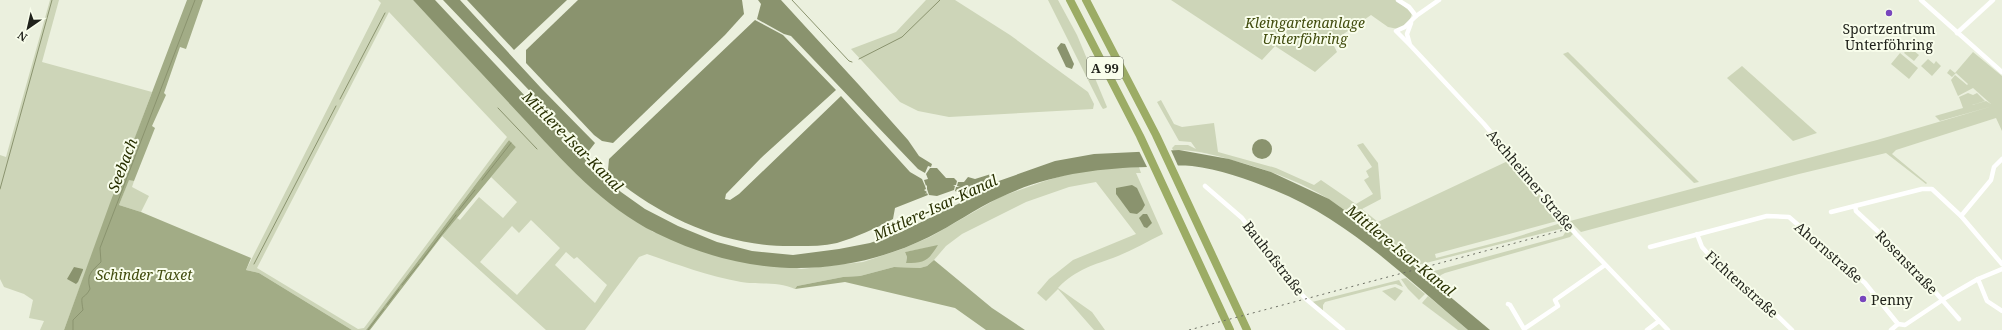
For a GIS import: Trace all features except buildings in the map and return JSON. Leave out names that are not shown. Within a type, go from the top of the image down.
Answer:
[{"type":"highway","name":"A 99","points":[[1070,0],[1140,136],[1228,324]]},
{"type":"highway","name":"A 99","points":[[1086,0],[1156,135],[1247,330]]},
{"type":"street","points":[[1398,0],[1410,7],[1416,16]]},
{"type":"street","points":[[1410,45],[1407,34],[1411,23],[1416,16],[1439,0]]},
{"type":"street","points":[[1921,0],[2002,72]]},
{"type":"street","points":[[1957,33],[1993,0]]},
{"type":"street","name":"Aschheimer Straße","points":[[1411,23],[1396,31],[1484,124],[1564,220],[1668,330]]},
{"type":"street","points":[[1961,216],[1991,180],[1994,167],[2002,159]]},
{"type":"street","name":"Bauhofstraße","points":[[1205,186],[1242,218],[1288,280],[1306,299],[1343,330]]},
{"type":"street","points":[[1831,212],[1927,188],[1935,191],[1961,216],[2002,264]]},
{"type":"street","name":"Rosenstraße","points":[[1854,206],[1856,211],[1899,250],[1959,319]]},
{"type":"street","name":"Ahornstraße","points":[[1650,247],[1767,216],[1789,217],[1865,283],[1898,324]]},
{"type":"street","name":"Fichtenstraße","points":[[1697,234],[1702,247],[1710,256],[1761,300],[1792,330]]},
{"type":"street","points":[[1508,304],[1524,329],[1558,306],[1555,300],[1561,294],[1605,265]]},
{"type":"street","points":[[1891,330],[1898,324],[1905,325],[1942,300],[1978,280],[2002,269]]},
{"type":"street","points":[[1978,280],[1987,301],[2002,311]]},
{"type":"street","points":[[1647,330],[1659,321]]},
{"type":"street","points":[[1531,325],[1535,330]]},
{"type":"street","points":[[1905,325],[1909,330]]},
{"type":"green space","points":[[50,0],[59,0],[42,62],[152,92],[64,330],[40,330],[44,321],[29,318],[33,300],[24,294],[4,287],[0,279],[0,155],[6,157]]},
{"type":"green space","name":"Schinder Taxet","points":[[187,0],[203,0],[186,49],[180,47],[164,93],[166,95],[152,126],[155,128],[134,181],[129,180],[119,205],[141,212],[251,258],[246,270],[259,273],[352,330],[64,330],[110,203]]},
{"type":"green space","points":[[378,0],[413,0],[581,178],[653,232],[801,269],[863,262],[902,249],[930,237],[1000,197],[1045,181],[1072,173],[1107,168],[1139,167],[1141,173],[1136,173],[1163,234],[1124,254],[1093,265],[1079,272],[1058,288],[1092,312],[1105,330],[1094,330],[1058,289],[1046,301],[1037,293],[1049,279],[1073,260],[1136,234],[1096,182],[1069,187],[1026,202],[962,234],[946,246],[927,266],[920,268],[894,267],[860,276],[843,277],[797,286],[795,289],[782,285],[748,283],[729,280],[647,254],[639,257],[585,330],[546,330],[442,236],[457,218],[460,220],[479,197],[503,218],[517,202],[491,177],[516,147],[509,140],[366,330],[352,330],[259,273],[246,270],[381,3]],"holes":[[[389,12],[507,137],[364,328],[358,329],[257,268]],[[531,220],[560,248],[517,295],[480,262],[512,226],[519,233]],[[937,246],[907,263],[905,252]],[[566,252],[574,259],[577,257],[607,285],[595,303],[555,265]]]},
{"type":"green space","points":[[926,0],[955,0],[1010,35],[1088,92],[1094,104],[1093,109],[949,117],[918,111],[900,102],[851,49],[896,32]]},
{"type":"green space","points":[[1048,0],[1058,0],[1077,35],[1107,107],[1106,108],[1103,109],[1101,106]]},
{"type":"green space","name":"Kleingartenanlage Unterföhring","points":[[1171,0],[1396,0],[1412,13],[1407,22],[1398,29],[1388,27],[1371,15],[1332,42],[1337,52],[1315,72],[1275,46],[1262,60]]},
{"type":"green space","points":[[1909,47],[1919,55],[1914,61],[1904,53]]},
{"type":"green space","points":[[1568,52],[1699,182],[1694,183],[1563,54]]},
{"type":"green space","points":[[1973,52],[2002,76],[2002,131],[1996,118],[1896,150],[1892,154],[1927,183],[1926,184],[1886,153],[1799,174],[1581,232],[1570,221],[1877,140],[1993,106],[1940,121],[1935,116],[1963,108],[1959,97],[1968,93],[1973,95],[1977,93],[1985,101],[1972,105],[1986,101],[1991,104],[1973,88],[1958,96],[1951,80],[1955,75],[1967,85],[1968,84],[1956,73],[1952,77],[1947,73],[1950,69],[1955,73]]},
{"type":"green space","points":[[1900,53],[1918,68],[1909,79],[1891,64]]},
{"type":"green space","points":[[1928,59],[1934,64],[1936,61],[1941,66],[1932,76],[1921,66]]},
{"type":"green space","points":[[1742,66],[1817,133],[1793,141],[1727,78]]},
{"type":"green space","points":[[1161,100],[1174,124],[1182,127],[1214,123],[1218,152],[1276,168],[1314,185],[1321,180],[1356,204],[1373,194],[1364,180],[1369,177],[1366,171],[1372,167],[1357,145],[1363,143],[1378,163],[1381,199],[1362,209],[1378,222],[1510,160],[1560,219],[1435,254],[1436,258],[1510,239],[1561,223],[1573,234],[1570,237],[1445,273],[1441,275],[1434,283],[1423,274],[1563,236],[1566,231],[1564,229],[1560,229],[1414,266],[1330,200],[1296,182],[1220,157],[1196,151],[1173,150],[1172,148],[1175,145],[1188,145],[1196,149],[1191,142],[1179,141],[1157,102]]},
{"type":"green space","points":[[509,140],[516,147],[442,236],[370,330],[366,330]]},
{"type":"green space","points":[[129,179],[134,181],[132,187],[149,196],[141,212],[119,205]]},
{"type":"green space","points":[[938,245],[931,255],[922,262],[906,263],[907,257],[905,252]]},
{"type":"green space","points":[[934,260],[992,308],[1025,330],[986,330],[955,308],[845,282],[795,289],[797,286],[843,277],[860,276],[894,267],[920,268],[927,266]]},
{"type":"green space","points":[[1406,278],[1425,294],[1419,300],[1401,279]]},
{"type":"green space","points":[[1399,280],[1403,287],[1396,284],[1390,285],[1325,302],[1323,305],[1323,311],[1312,302]]},
{"type":"green space","points":[[1395,287],[1403,291],[1395,301],[1382,291]]},
{"type":"green space","points":[[1428,296],[1468,330],[1458,330],[1422,303]]},
{"type":"shaded area","points":[[413,0],[435,0],[595,169],[621,192],[645,209],[678,226],[717,242],[752,251],[793,255],[870,243],[899,233],[960,203],[993,183],[1055,161],[1094,154],[1179,150],[1229,159],[1271,172],[1329,199],[1357,219],[1490,330],[1468,330],[1400,271],[1352,234],[1327,217],[1274,190],[1223,172],[1202,167],[1170,166],[1110,169],[1053,178],[1017,190],[990,202],[929,237],[895,251],[861,261],[827,267],[792,268],[758,265],[724,258],[690,248],[656,233],[618,210],[584,181],[552,150]]},
{"type":"shaded area","points":[[443,0],[460,0],[541,88],[595,143],[588,152]]},
{"type":"shaded area","points":[[467,0],[567,0],[514,50]]},
{"type":"shaded area","points":[[578,0],[742,0],[744,14],[725,35],[613,143],[602,141],[594,135],[526,63],[526,50]]},
{"type":"shaded area","points":[[758,0],[781,0],[908,140],[919,156],[932,164],[931,167],[928,166],[925,173],[918,169],[791,36],[784,34],[757,19],[761,4]]},
{"type":"shaded area","points":[[755,20],[783,35],[836,90],[761,158],[726,194],[725,199],[730,200],[739,194],[841,96],[910,172],[922,179],[926,189],[924,190],[927,192],[925,194],[927,193],[928,195],[895,208],[893,219],[886,223],[837,243],[813,246],[772,245],[723,237],[700,229],[655,207],[614,178],[608,170],[609,159]]},
{"type":"shaded area","points":[[1061,43],[1065,44],[1074,64],[1072,69],[1066,67],[1057,48]]},
{"type":"shaded area","points":[[1262,139],[1269,142],[1272,149],[1269,156],[1262,159],[1255,156],[1252,149],[1255,142]]},
{"type":"shaded area","points":[[930,168],[937,168],[946,178],[954,178],[957,181],[956,185],[953,185],[955,186],[954,190],[937,196],[929,195],[927,185],[926,186],[924,180],[928,179],[926,174]]},
{"type":"shaded area","points":[[991,174],[993,177],[988,181],[990,184],[962,200],[961,194],[955,191],[956,187],[960,187],[957,186],[958,182],[964,182],[968,177],[975,179]]},
{"type":"shaded area","points":[[1132,185],[1137,188],[1145,205],[1137,214],[1130,213],[1116,194],[1116,188]]},
{"type":"shaded area","points":[[1143,214],[1147,214],[1152,223],[1147,228],[1144,227],[1139,218]]},
{"type":"shaded area","points":[[74,267],[83,269],[76,284],[67,279]]},
{"type":"pier","points":[[1170,148],[1179,168],[1148,169],[1138,149]]},
{"type":"waterway","points":[[0,189],[52,0]]},
{"type":"waterway","name":"Seebach","points":[[73,330],[73,320],[83,310],[82,298],[90,289],[89,276],[101,262],[100,248],[195,0]]},
{"type":"waterway","points":[[792,0],[849,61],[852,62]]},
{"type":"waterway","points":[[859,59],[902,37],[940,0]]},
{"type":"waterway","points":[[340,99],[385,13]]},
{"type":"waterway","points":[[254,264],[336,106]]},
{"type":"waterway","points":[[498,108],[537,149]]},
{"type":"waterway","points":[[482,180],[511,143]]},
{"type":"waterway","points":[[459,210],[475,190]]},
{"type":"waterway","points":[[422,260],[456,215]]},
{"type":"waterway","points":[[402,285],[419,264]]},
{"type":"waterway","points":[[387,305],[399,289]]},
{"type":"waterway","points":[[368,330],[384,309]]},
{"type":"railway","points":[[1189,330],[1564,230]]},
{"type":"place","name":"Sportzentrum Unterföhring","points":[[1889,13]]},
{"type":"place","name":"Penny","points":[[1863,299]]},
{"type":"water label","name":"Mittlere-Isar-Kanal","points":[[573,141]]},
{"type":"water label","name":"Mittlere-Isar-Kanal","points":[[935,207]]},
{"type":"water label","name":"Mittlere-Isar-Kanal","points":[[1401,250]]}]
